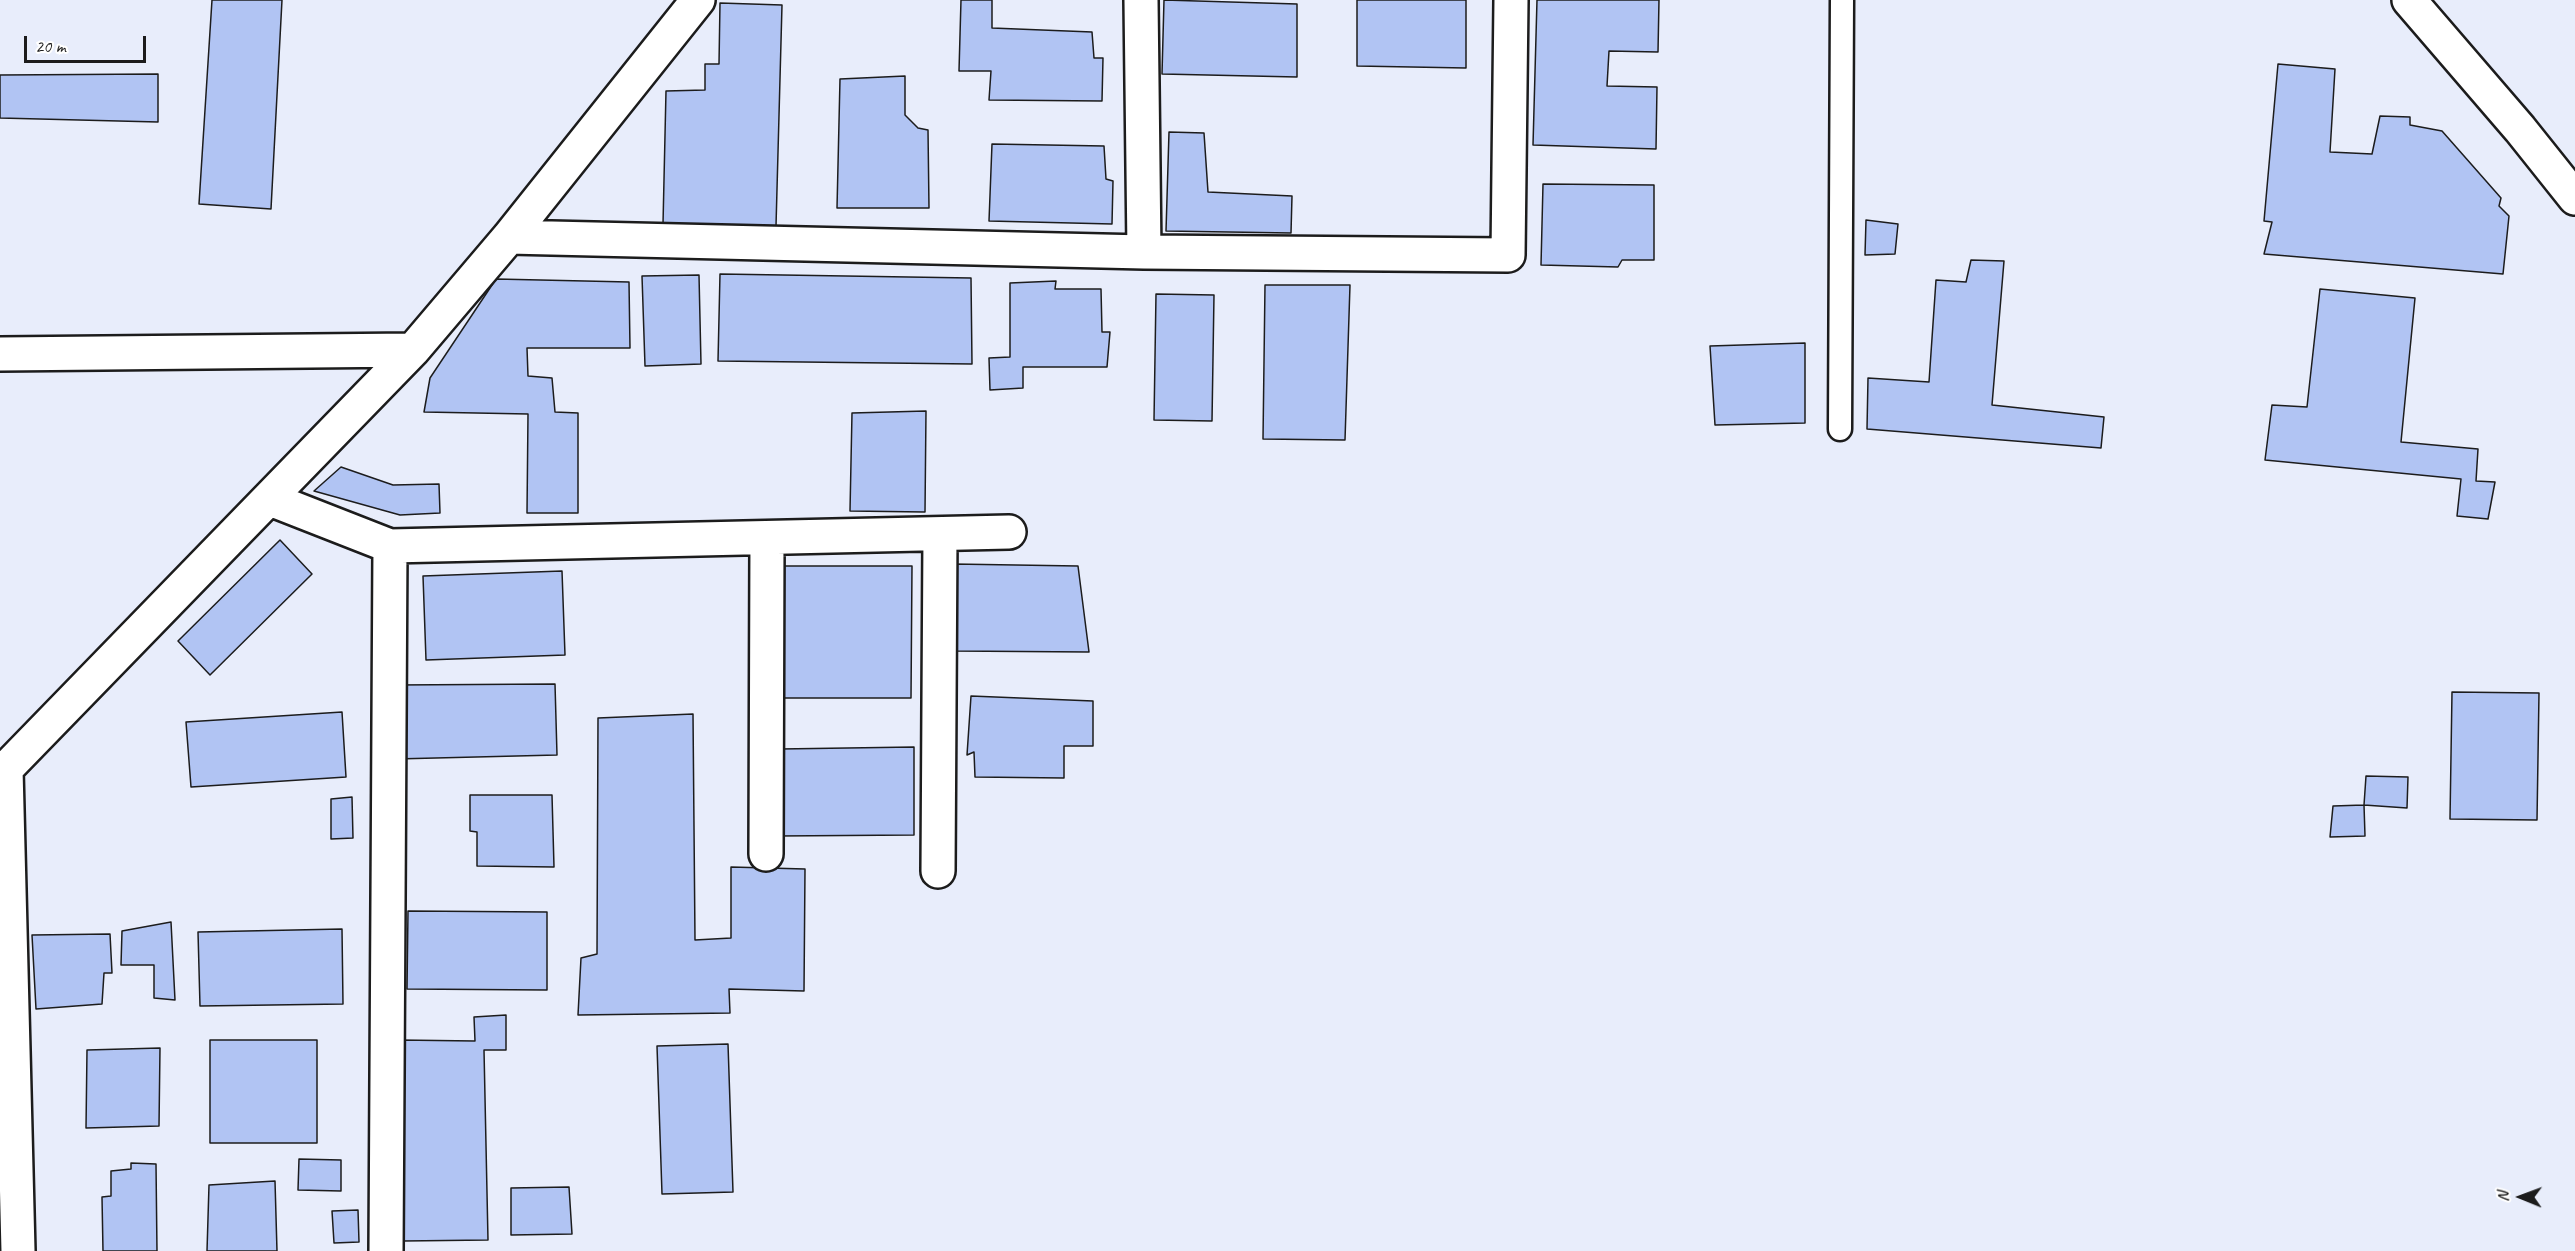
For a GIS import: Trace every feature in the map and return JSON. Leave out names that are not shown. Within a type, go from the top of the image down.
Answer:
[{"type":"street","points":[[18,1251],[3,772],[413,350],[509,237],[698,0]]},
{"type":"street","points":[[1142,0],[1144,252]]},
{"type":"street","points":[[509,237],[1144,252],[1508,255],[1511,0]]},
{"type":"street","points":[[2409,0],[2520,129],[2575,198]]},
{"type":"street","points":[[0,354],[413,350]]},
{"type":"street","points":[[270,499],[390,546],[1009,532]]},
{"type":"street","points":[[938,871],[940,534]]},
{"type":"street","points":[[766,854],[767,538]]},
{"type":"street","points":[[386,1251],[390,546]]},
{"type":"lane","points":[[1840,429],[1842,0]]},
{"type":"building","points":[[212,0],[282,0],[271,209],[199,204]]},
{"type":"building","points":[[961,0],[992,0],[992,28],[1092,32],[1094,58],[1103,58],[1102,101],[989,100],[991,71],[959,71]]},
{"type":"building","points":[[1164,0],[1297,4],[1297,77],[1162,74]]},
{"type":"building","points":[[1357,0],[1466,0],[1466,68],[1357,66]]},
{"type":"building","points":[[1537,0],[1659,0],[1658,52],[1609,51],[1607,86],[1657,87],[1656,149],[1533,145]]},
{"type":"building","points":[[720,3],[782,5],[776,226],[663,224],[666,91],[705,90],[705,64],[719,64]]},
{"type":"building","points":[[2278,64],[2335,69],[2330,152],[2372,154],[2380,116],[2410,117],[2410,125],[2442,131],[2501,198],[2499,206],[2509,216],[2503,274],[2264,254],[2272,222],[2264,221]]},
{"type":"building","points":[[158,74],[158,122],[0,118],[0,75]]},
{"type":"building","points":[[905,76],[905,115],[918,128],[928,130],[929,208],[837,208],[840,79]]},
{"type":"building","points":[[1169,132],[1204,133],[1208,192],[1292,196],[1291,233],[1166,231]]},
{"type":"building","points":[[992,144],[1104,146],[1106,179],[1113,181],[1112,224],[989,221]]},
{"type":"building","points":[[1543,184],[1654,185],[1654,260],[1622,260],[1618,267],[1541,265]]},
{"type":"building","points":[[1866,220],[1898,224],[1895,254],[1865,255]]},
{"type":"building","points":[[1971,260],[2004,261],[1992,405],[2104,417],[2101,448],[1867,429],[1868,378],[1929,382],[1936,280],[1966,282]]},
{"type":"building","points":[[720,274],[971,278],[972,364],[718,361]]},
{"type":"building","points":[[699,275],[701,364],[645,366],[642,276]]},
{"type":"building","points":[[496,279],[629,282],[630,348],[527,348],[528,376],[552,378],[555,412],[578,413],[578,513],[527,513],[528,414],[424,412],[430,378]]},
{"type":"building","points":[[1056,281],[1055,289],[1101,289],[1102,332],[1110,332],[1107,367],[1023,367],[1023,388],[990,390],[989,358],[1010,357],[1010,283]]},
{"type":"building","points":[[1265,285],[1350,285],[1345,440],[1263,439]]},
{"type":"building","points":[[2320,289],[2415,298],[2401,442],[2478,449],[2476,481],[2495,482],[2488,519],[2457,516],[2461,479],[2265,460],[2272,405],[2307,407]]},
{"type":"building","points":[[1156,294],[1214,295],[1212,421],[1154,420]]},
{"type":"building","points":[[1805,343],[1805,423],[1715,425],[1710,346]]},
{"type":"building","points":[[926,411],[925,512],[850,511],[852,413]]},
{"type":"building","points":[[341,467],[393,485],[439,484],[440,513],[400,515],[314,491]]},
{"type":"building","points":[[280,540],[312,574],[210,675],[178,641]]},
{"type":"building","points":[[953,564],[1078,566],[1089,652],[953,651]]},
{"type":"building","points":[[779,566],[912,566],[911,698],[779,698]]},
{"type":"building","points":[[562,571],[565,655],[426,660],[423,576]]},
{"type":"building","points":[[555,684],[557,755],[395,759],[394,685]]},
{"type":"building","points":[[2452,692],[2539,693],[2537,820],[2450,819]]},
{"type":"building","points":[[971,696],[1093,701],[1093,746],[1064,746],[1064,778],[975,777],[974,752],[967,755]]},
{"type":"building","points":[[342,712],[346,777],[191,787],[186,722]]},
{"type":"building","points":[[693,714],[695,940],[731,938],[731,867],[805,869],[804,991],[729,989],[730,1013],[578,1015],[581,958],[597,954],[598,718]]},
{"type":"building","points":[[914,747],[914,835],[777,836],[780,749]]},
{"type":"building","points":[[2366,776],[2408,777],[2407,808],[2364,805]]},
{"type":"building","points":[[470,795],[552,795],[554,867],[477,866],[477,832],[470,831]]},
{"type":"building","points":[[352,797],[353,838],[331,839],[331,799]]},
{"type":"building","points":[[2364,805],[2365,836],[2330,837],[2333,806]]},
{"type":"building","points":[[408,911],[547,912],[547,990],[407,989]]},
{"type":"building","points":[[171,922],[175,1000],[154,998],[154,965],[121,965],[122,931]]},
{"type":"building","points":[[342,929],[343,1004],[200,1006],[198,932]]},
{"type":"building","points":[[110,934],[112,973],[104,973],[102,1004],[36,1009],[32,935]]},
{"type":"building","points":[[506,1015],[506,1050],[484,1050],[488,1240],[403,1241],[399,1040],[475,1041],[474,1017]]},
{"type":"building","points":[[210,1040],[317,1040],[317,1143],[210,1143]]},
{"type":"building","points":[[728,1044],[733,1192],[662,1194],[657,1046]]},
{"type":"building","points":[[160,1048],[159,1126],[86,1128],[87,1050]]},
{"type":"building","points":[[299,1159],[341,1160],[341,1191],[298,1190]]},
{"type":"building","points":[[131,1163],[156,1164],[157,1251],[103,1251],[102,1197],[111,1196],[111,1171],[131,1169]]},
{"type":"building","points":[[275,1181],[277,1251],[207,1251],[209,1185]]},
{"type":"building","points":[[569,1187],[572,1234],[511,1235],[511,1188]]},
{"type":"building","points":[[358,1210],[359,1242],[334,1243],[332,1211]]}]
